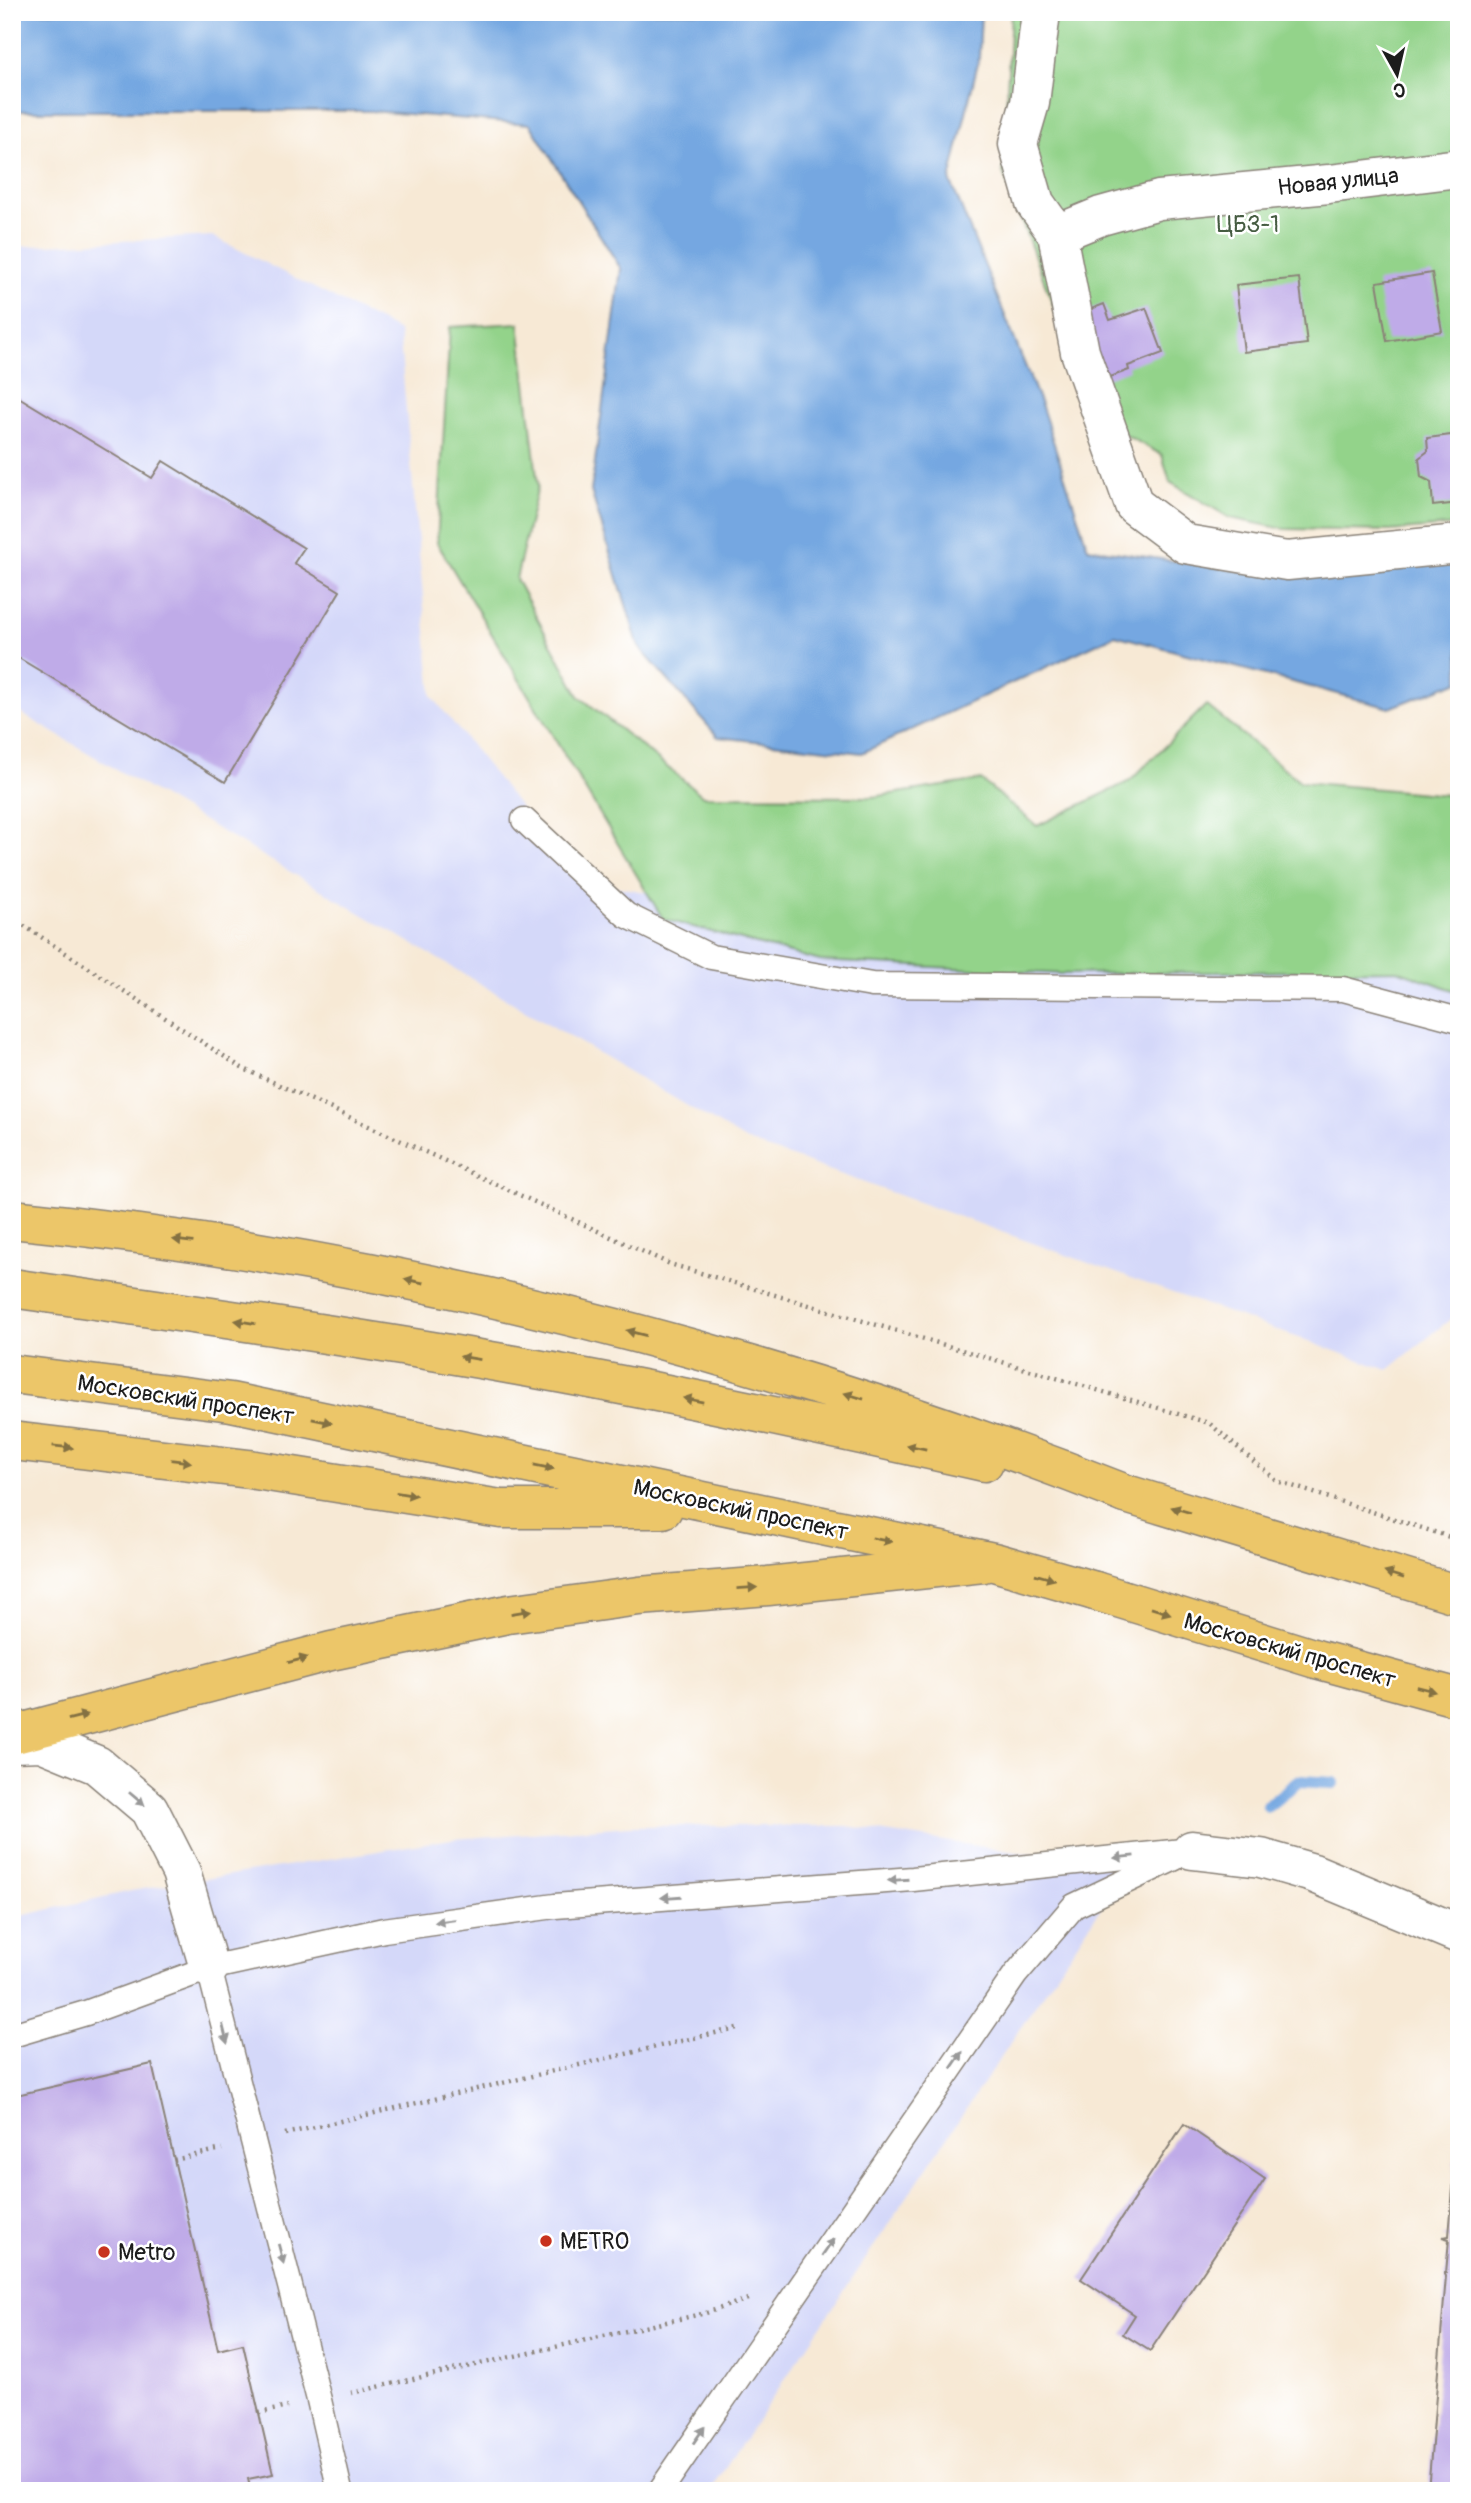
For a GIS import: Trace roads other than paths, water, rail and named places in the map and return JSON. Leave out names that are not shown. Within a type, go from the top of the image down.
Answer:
[{"type":"main road","points":[[12,1219],[251,1250],[414,1281],[580,1318],[743,1361],[907,1413],[1126,1494],[1459,1595]]},
{"type":"main road","points":[[12,1288],[510,1364],[693,1400],[1126,1494]]},
{"type":"main road","name":"Московский проспект","points":[[12,1374],[231,1402],[994,1562],[1317,1659],[1459,1698]]},
{"type":"main road","points":[[12,1441],[248,1469],[501,1509],[744,1508]]},
{"type":"main road","points":[[12,1735],[331,1651],[508,1614],[639,1595],[768,1587],[994,1562]]},
{"type":"street","points":[[1041,12],[1030,103],[1018,144],[1035,203],[1057,234],[1080,352],[1134,505],[1186,544],[1287,561],[1459,544]]},
{"type":"street","name":"Новая улица","points":[[1057,234],[1101,216],[1159,200],[1329,184],[1459,168]]},
{"type":"street","points":[[12,1743],[41,1742],[97,1765],[149,1809],[181,1872],[209,1968]]},
{"type":"street","points":[[1192,1850],[1261,1858],[1313,1873],[1459,1934]]},
{"type":"lane","points":[[524,820],[626,915],[711,957],[872,985],[1343,989],[1459,1020]]},
{"type":"lane","points":[[12,2035],[86,2013],[209,1968],[384,1930],[529,1910],[913,1879],[1192,1850]]},
{"type":"lane","points":[[660,2491],[1015,1975],[1074,1906],[1192,1850]]},
{"type":"lane","points":[[209,1968],[340,2491]]},
{"type":"water","points":[[12,12],[981,12],[979,58],[950,180],[1042,407],[1088,548],[1247,572],[1459,557],[1459,681],[1390,708],[1115,635],[862,753],[718,737],[639,647],[591,491],[621,269],[530,124],[371,111],[12,111]]},
{"type":"waterway","points":[[1268,1806],[1299,1781],[1333,1783]]},
{"type":"place","name":"METRO","points":[[546,2241]]},
{"type":"place","name":"Metro","points":[[104,2252]]},
{"type":"park label","name":"ЦБЗ-1","points":[[1248,224]]}]
